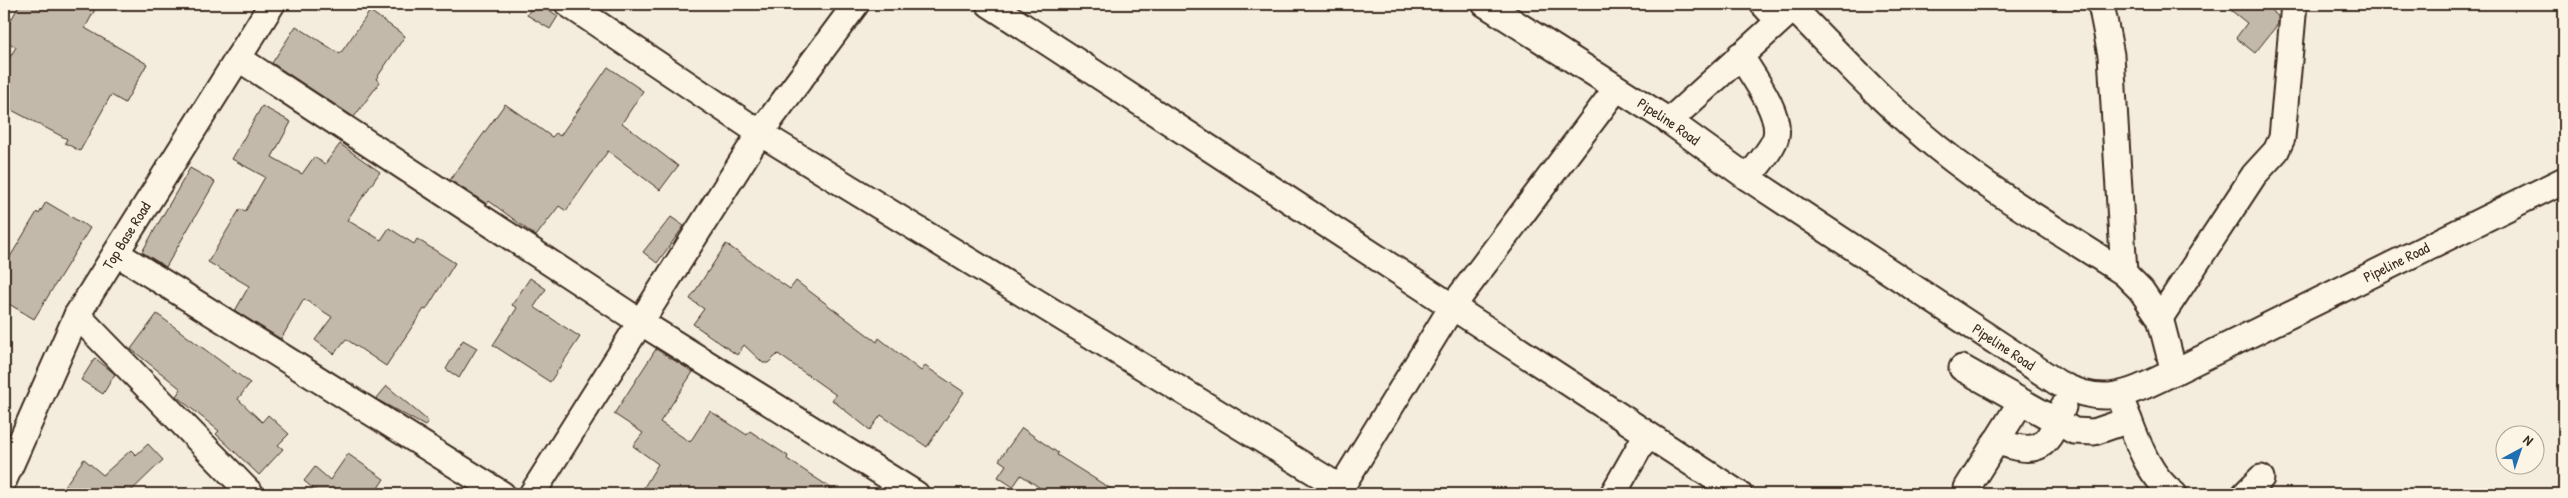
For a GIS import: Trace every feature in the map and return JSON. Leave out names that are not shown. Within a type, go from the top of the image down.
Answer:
[{"type":"street","name":"Top Base Road","points":[[4,480],[77,315],[272,4]]},
{"type":"street","points":[[568,4],[760,133],[1339,491],[1452,306],[1616,89]]},
{"type":"street","points":[[532,494],[642,323],[760,133],[856,4]]},
{"type":"street","points":[[989,4],[1739,494]]},
{"type":"street","name":"Pipeline Road","points":[[1485,4],[1616,89],[1670,121],[1748,178],[2070,390],[2091,396],[2119,396],[2174,372],[2564,180]]},
{"type":"street","points":[[2100,4],[2106,23],[2111,55],[2124,273]]},
{"type":"street","points":[[2160,318],[2254,175],[2276,151],[2282,138],[2294,4]]},
{"type":"street","points":[[1670,121],[1740,55],[1783,9],[1937,147],[1974,175],[2124,273],[2141,290],[2160,318],[2174,372]]},
{"type":"street","points":[[1740,55],[1778,123],[1776,138],[1748,178]]},
{"type":"street","points":[[238,58],[642,323],[916,494]]},
{"type":"street","points":[[116,253],[502,494]]},
{"type":"street","points":[[77,315],[251,494]]},
{"type":"street","points":[[1962,368],[2074,431],[2087,433],[2129,420]]},
{"type":"street","points":[[1996,441],[2019,450],[2039,448],[2044,444],[2057,422],[2070,390]]},
{"type":"street","points":[[2119,396],[2151,469],[2161,485],[2174,494]]},
{"type":"street","points":[[1967,488],[2022,402]]},
{"type":"street","points":[[1613,494],[1647,434]]},
{"type":"building","points":[[20,4],[98,4],[85,28],[147,64],[125,103],[111,95],[80,151],[65,143],[67,139],[4,106],[4,67],[16,47],[4,40],[4,32]]},
{"type":"building","points":[[534,4],[540,4],[558,16],[550,29],[527,15]]},
{"type":"building","points":[[2223,4],[2263,4],[2278,16],[2278,24],[2255,53],[2236,38],[2247,23]]},
{"type":"building","points":[[370,11],[405,36],[376,79],[380,82],[354,117],[272,63],[296,26],[340,54]]},
{"type":"building","points":[[608,67],[643,91],[622,123],[678,166],[660,190],[608,151],[566,211],[559,206],[536,236],[489,201],[487,204],[450,180],[505,104],[552,137],[556,133],[560,136]]},
{"type":"building","points":[[262,106],[291,122],[272,157],[302,174],[314,157],[325,164],[340,144],[380,172],[347,220],[381,240],[389,228],[414,244],[417,239],[455,263],[426,310],[424,309],[386,366],[346,339],[334,354],[315,340],[332,317],[304,299],[281,339],[235,311],[249,286],[208,262],[240,209],[245,212],[265,177],[232,159]]},
{"type":"building","points":[[190,168],[215,182],[166,267],[142,252]]},
{"type":"building","points":[[46,202],[90,228],[34,319],[4,301],[4,267],[37,212],[39,214]]},
{"type":"building","points":[[671,217],[684,226],[657,263],[643,252]]},
{"type":"building","points":[[726,244],[790,289],[796,281],[877,342],[879,338],[921,371],[925,366],[964,392],[927,447],[881,415],[870,430],[832,400],[836,395],[778,354],[768,363],[763,363],[744,345],[737,355],[693,324],[704,309],[690,299]]},
{"type":"building","points":[[530,278],[546,289],[534,307],[580,337],[550,382],[493,345],[517,308],[512,305]]},
{"type":"building","points":[[157,314],[250,383],[238,399],[262,422],[268,415],[289,434],[278,445],[283,449],[259,475],[216,434],[219,431],[176,396],[181,389],[131,349]]},
{"type":"building","points":[[463,340],[477,348],[459,378],[446,369]]},
{"type":"building","points":[[656,349],[693,372],[660,422],[690,442],[710,411],[747,435],[750,431],[788,456],[787,459],[840,494],[640,494],[658,464],[633,446],[643,433],[614,414]]},
{"type":"building","points":[[95,358],[115,374],[103,394],[81,380]]},
{"type":"building","points":[[387,386],[428,421],[425,426],[376,399]]},
{"type":"building","points":[[1022,428],[1058,453],[1057,455],[1119,494],[1049,494],[1021,475],[1013,487],[998,477],[1006,465],[999,460]]},
{"type":"building","points":[[148,444],[163,460],[128,494],[59,494],[84,459],[103,475],[131,450],[136,455]]},
{"type":"building","points":[[348,454],[384,479],[374,494],[320,494],[304,481],[315,467],[330,480]]}]
